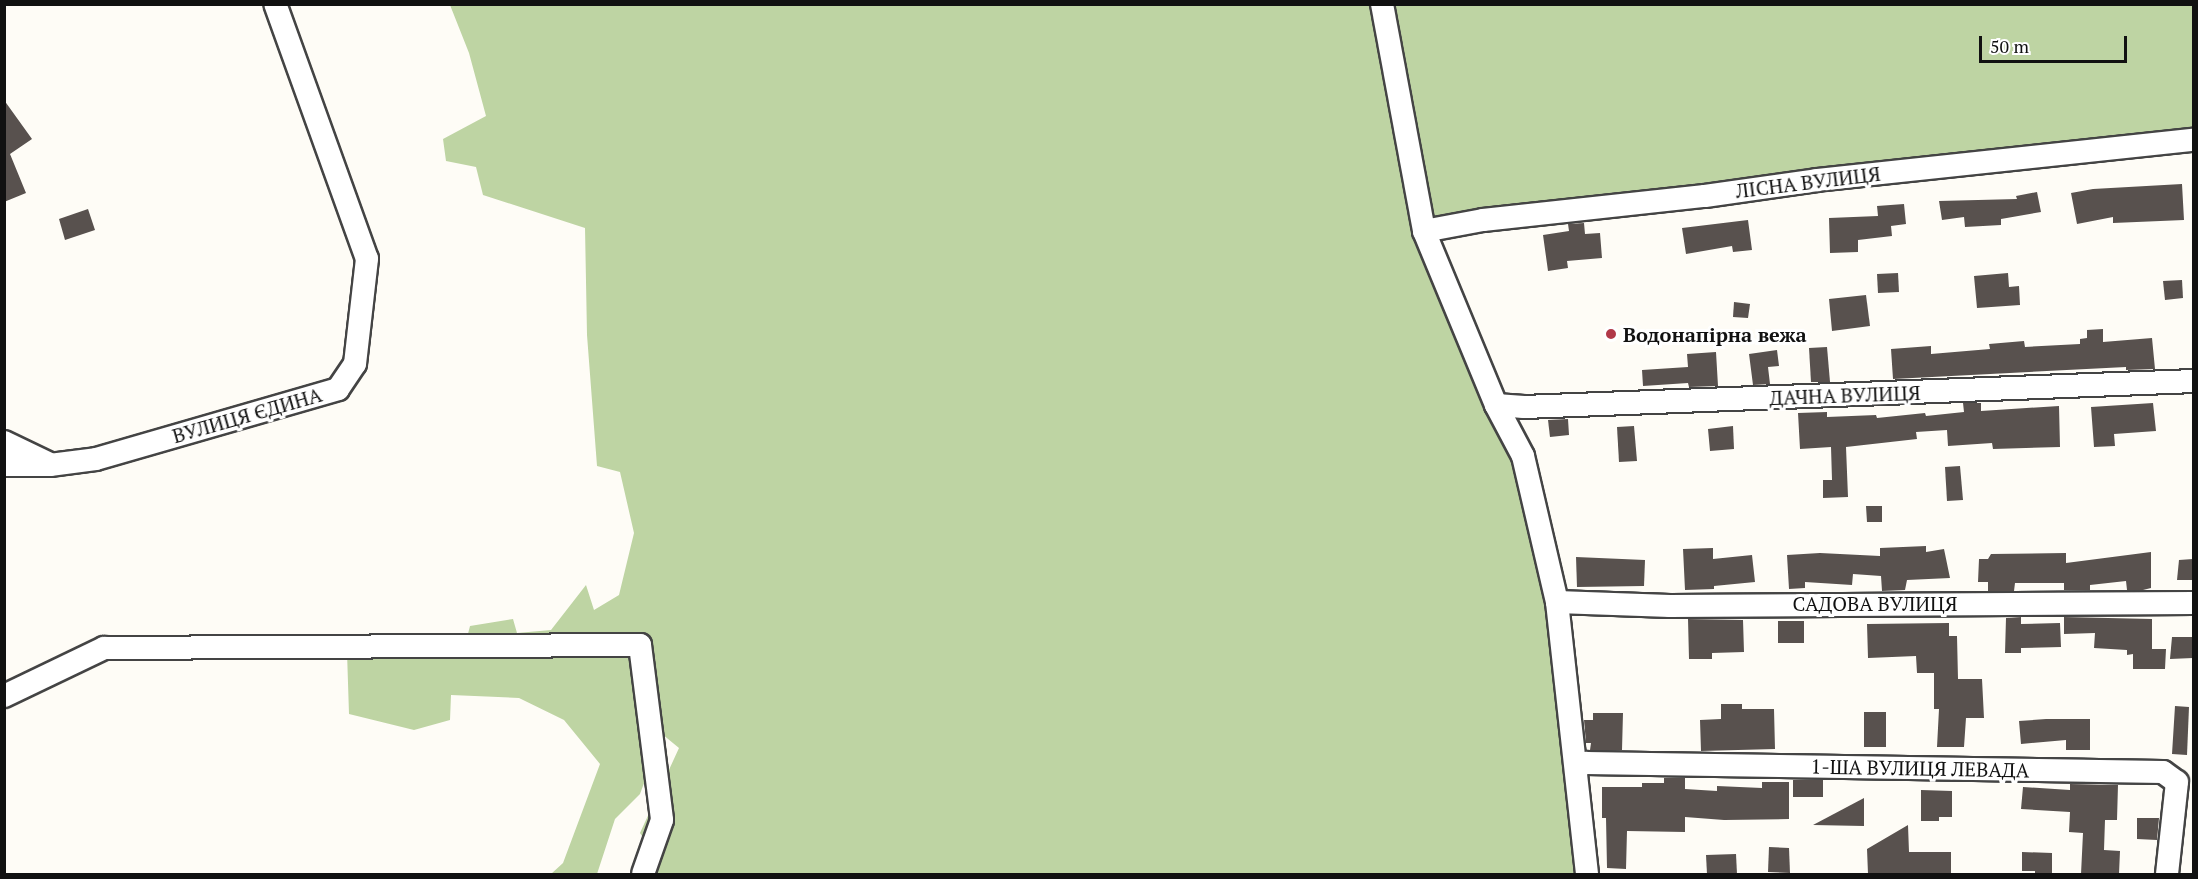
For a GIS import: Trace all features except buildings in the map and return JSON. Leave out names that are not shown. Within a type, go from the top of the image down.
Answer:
[{"type":"street","name":"ВУЛИЦЯ ЄДИНА","points":[[4,465],[52,465],[96,459],[338,389],[355,363],[367,259],[275,4]]},
{"type":"street","points":[[1382,4],[1424,231],[1496,405],[1523,456],[1557,602],[1587,874]]},
{"type":"street","name":"ЛІСНА ВУЛИЦЯ","points":[[1424,231],[1483,220],[1705,196],[1818,180],[2193,140]]},
{"type":"street","name":"ДАЧНА ВУЛИЦЯ","points":[[1496,405],[1524,407],[2193,381]]},
{"type":"street","points":[[4,442],[52,465]]},
{"type":"street","name":"САДОВА ВУЛИЦЯ","points":[[1557,602],[1670,606],[2193,603]]},
{"type":"street","points":[[4,696],[104,648],[640,645],[662,820],[643,874]]},
{"type":"street","name":"1-ША ВУЛИЦЯ ЛЕВАДА","points":[[1576,767],[1587,763],[2163,772],[2177,782],[2168,871]]},
{"type":"green space","points":[[450,5],[2193,5],[2193,140],[1424,231],[1496,405],[1557,602],[1587,874],[643,874],[648,845],[640,833],[679,748],[662,734],[640,794],[615,819],[597,874],[551,874],[563,863],[600,764],[564,720],[519,698],[451,695],[450,720],[414,730],[349,714],[347,652],[463,653],[470,626],[513,619],[517,633],[551,630],[586,585],[594,610],[619,595],[634,533],[620,472],[597,466],[587,335],[585,228],[483,195],[476,167],[446,161],[443,139],[486,116],[469,53]]},
{"type":"place","name":"Водонапірна вежа","points":[[1611,334]]}]
